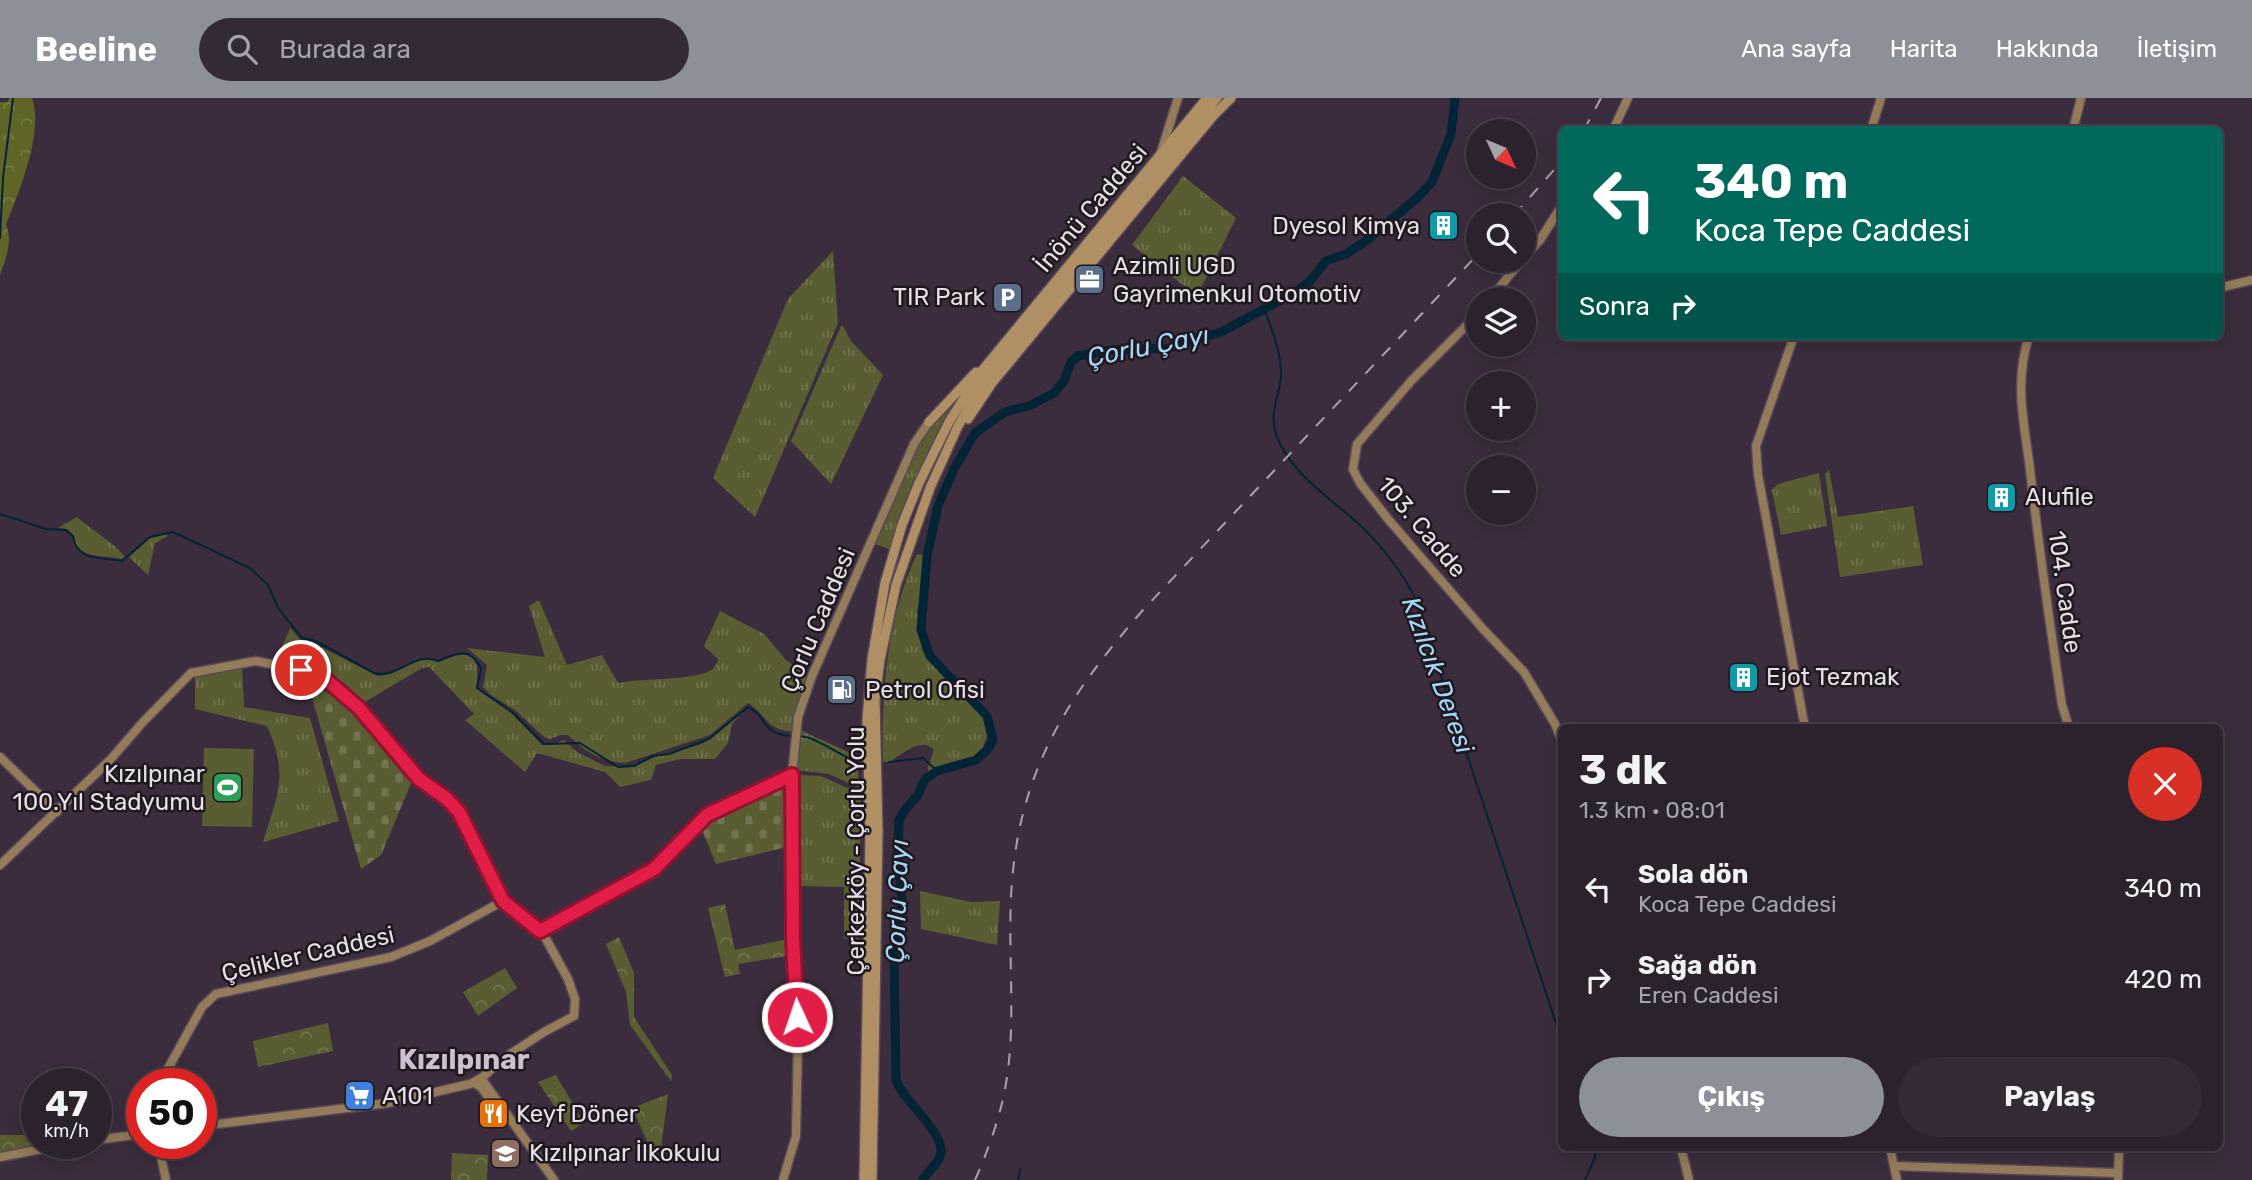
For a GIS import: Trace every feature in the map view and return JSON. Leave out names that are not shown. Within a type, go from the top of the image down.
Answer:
[{"type":"main road","name":"İnönü Caddesi","points":[[1004,343],[1207,98]]},
{"type":"main road","points":[[930,488],[958,426],[987,377],[1217,98]]},
{"type":"main road","points":[[930,488],[961,431],[992,383],[1214,115],[1231,98]]},
{"type":"main road","points":[[929,422],[1004,343]]},
{"type":"main road","points":[[864,1180],[870,832],[867,719],[872,659],[885,583],[902,525],[919,483],[949,422],[1004,343]]},
{"type":"main road","name":"Çerkezköy - Çorlu Yolu","points":[[872,1180],[878,832],[875,699],[880,660],[896,585],[930,488]]},
{"type":"street","points":[[1158,157],[1178,98]]},
{"type":"street","points":[[1615,126],[1628,98]]},
{"type":"street","points":[[1872,126],[1881,98]]},
{"type":"street","points":[[2074,126],[2081,98]]},
{"type":"street","points":[[1536,244],[1558,212]]},
{"type":"street","points":[[1500,287],[1511,273]]},
{"type":"street","points":[[2223,287],[2252,280]]},
{"type":"street","name":"103. Cadde","points":[[1466,326],[1412,380],[1357,444],[1353,469],[1360,483],[1388,519],[1524,673],[1558,734]]},
{"type":"street","points":[[1793,340],[1756,446],[1758,475],[1804,724]]},
{"type":"street","name":"104. Cadde","points":[[2028,340],[2020,383],[2023,427],[2042,577],[2062,705],[2068,724]]},
{"type":"street","name":"Çorlu Caddesi","points":[[783,1180],[796,1136],[798,1039],[793,955],[792,775],[798,718],[812,676],[914,444],[929,422]]},
{"type":"street","points":[[0,865],[110,760],[191,673],[256,661],[290,668],[329,682],[359,708],[419,779],[439,791],[459,812],[503,901],[540,931],[568,979],[575,999],[574,1016],[501,1060],[480,1079],[388,1103],[217,1124]]},
{"type":"street","points":[[0,757],[57,812]]},
{"type":"street","points":[[540,931],[654,869],[707,815],[792,775]]},
{"type":"street","name":"Çelikler Caddesi","points":[[167,1068],[202,1007],[216,994],[391,957],[430,941],[503,901]]},
{"type":"street","points":[[480,1079],[483,1089],[548,1180]]},
{"type":"street","points":[[480,1079],[554,1180]]},
{"type":"street","points":[[1682,1151],[1689,1180]]},
{"type":"street","points":[[1891,1151],[1897,1180]]},
{"type":"street","points":[[1894,1166],[2118,1177],[2119,1151]]},
{"type":"street","points":[[0,1157],[21,1153]]},
{"type":"street","points":[[161,1159],[166,1180]]},
{"type":"green space","points":[[9,98],[32,98],[35,127],[28,162],[6,224],[9,243],[0,275],[0,102],[8,102]]},
{"type":"green space","points":[[1183,176],[1236,218],[1197,296],[1132,245]]},
{"type":"green space","points":[[833,251],[838,323],[755,517],[713,478],[788,299]]},
{"type":"green space","points":[[841,326],[851,341],[883,375],[831,484],[791,441]]},
{"type":"green space","points":[[962,393],[930,454],[892,550],[872,543],[916,445],[930,423]]},
{"type":"green space","points":[[1829,470],[1838,517],[1913,506],[1923,565],[1840,577],[1825,474]]},
{"type":"green space","points":[[1819,473],[1827,526],[1781,535],[1772,490],[1778,484]]},
{"type":"green space","points":[[77,517],[125,557],[122,559],[92,555],[80,549],[67,529],[58,528]]},
{"type":"green space","points":[[165,534],[168,536],[155,543],[148,575],[129,557],[150,538]]},
{"type":"green space","points":[[917,554],[924,555],[924,588],[917,611],[922,651],[983,717],[987,736],[981,753],[929,779],[928,767],[934,750],[929,746],[918,746],[889,762],[883,762],[883,709],[888,656],[899,603]]},
{"type":"green space","points":[[539,600],[567,665],[602,655],[618,683],[695,676],[713,669],[719,660],[704,646],[720,611],[764,634],[786,660],[811,677],[794,732],[772,725],[748,703],[710,735],[625,763],[594,755],[568,735],[550,739],[544,737],[515,710],[483,687],[487,665],[467,648],[545,657],[529,606]]},
{"type":"green space","points":[[290,628],[301,640],[313,643],[378,676],[391,673],[422,658],[438,662],[458,655],[471,656],[477,666],[476,688],[511,713],[542,745],[552,745],[564,740],[577,752],[605,766],[633,767],[655,757],[702,744],[743,712],[732,724],[728,743],[715,759],[680,759],[656,765],[651,780],[620,787],[605,772],[537,753],[525,772],[465,720],[474,714],[429,667],[422,668],[363,703],[323,676],[278,656]]},
{"type":"green space","points":[[242,667],[244,707],[310,718],[339,821],[263,842],[279,784],[278,758],[267,726],[195,709],[195,675]]},
{"type":"green space","points":[[307,680],[351,712],[412,781],[381,855],[361,869]]},
{"type":"green space","points":[[802,731],[857,756],[859,788],[829,774],[797,770]]},
{"type":"green space","name":"Kızılpınar 100.Yıl Stadyumu","points":[[204,748],[254,749],[252,827],[202,826]]},
{"type":"green space","points":[[797,775],[821,776],[861,794],[859,939],[844,938],[844,887],[797,886]]},
{"type":"green space","points":[[772,787],[789,792],[791,846],[716,864],[701,828],[713,817]]},
{"type":"green space","points":[[920,891],[971,902],[1000,901],[997,945],[921,929]]},
{"type":"green space","points":[[725,904],[735,950],[793,938],[793,955],[738,964],[740,974],[725,977],[708,908]]},
{"type":"green space","points":[[619,937],[634,973],[634,1017],[672,1075],[671,1081],[630,1025],[626,992],[606,944]]},
{"type":"green space","points":[[505,968],[517,988],[478,1016],[463,992]]},
{"type":"green space","points":[[328,1023],[333,1051],[258,1067],[253,1041]]},
{"type":"green space","points":[[278,1038],[283,1059],[261,1065],[256,1043]]},
{"type":"green space","points":[[556,1075],[584,1123],[571,1131],[538,1082]]},
{"type":"green space","points":[[668,1094],[660,1157],[655,1158],[632,1108]]},
{"type":"green space","points":[[0,1135],[21,1135],[21,1152],[0,1157]]},
{"type":"green space","points":[[452,1153],[488,1155],[487,1180],[451,1180]]},
{"type":"waterway","points":[[0,238],[3,178],[13,98]]},
{"type":"waterway","name":"Çorlu Çayı","points":[[922,1180],[939,1159],[941,1150],[933,1130],[900,1089],[896,1080],[894,955],[902,901],[898,853],[899,820],[918,795],[925,779],[937,771],[976,760],[993,740],[987,716],[930,656],[921,630],[927,556],[938,506],[954,469],[975,433],[1005,412],[1031,405],[1054,393],[1064,381],[1071,362],[1078,356],[1111,350],[1169,348],[1221,332],[1296,292],[1310,281],[1326,261],[1346,254],[1366,241],[1432,182],[1451,134],[1455,98]]},
{"type":"waterway","name":"Kızılcık Deresi","points":[[1264,308],[1280,362],[1281,379],[1274,411],[1277,437],[1284,451],[1303,475],[1376,542],[1398,569],[1415,598],[1558,1029]]},
{"type":"waterway","points":[[0,514],[46,529],[66,530],[73,536],[79,550],[85,554],[122,561],[150,537],[173,532],[250,568],[268,585],[278,608],[302,638],[316,641],[374,673],[383,674],[421,660],[438,661],[462,653],[472,656],[481,668],[477,688],[512,712],[544,744],[580,743],[618,767],[634,766],[653,756],[669,754],[709,739],[748,707],[774,732],[792,736]]},
{"type":"waterway","points":[[798,736],[812,739],[857,762]]},
{"type":"waterway","points":[[889,762],[923,758],[937,771]]},
{"type":"waterway","name":"Kızılcık Deresi","points":[[1585,1180],[1595,1158],[1595,1151]]},
{"type":"waterway","points":[[1018,1180],[1020,1169]]},
{"type":"railway","points":[[1586,126],[1601,98]]},
{"type":"railway","points":[[1525,203],[1558,165]]},
{"type":"railway","points":[[975,1180],[999,1116],[1008,1067],[1011,1039],[1011,899],[1019,832],[1028,795],[1056,730],[1095,669],[1143,610],[1466,267]]},
{"type":"place","name":"Dyesol Kimya","points":[[1443,226]]},
{"type":"place","name":"Azimli UGD Gayrimenkul Otomotiv","points":[[1090,280]]},
{"type":"place","name":"TIR Park","points":[[1008,297]]},
{"type":"place","name":"Alufile","points":[[2002,497]]},
{"type":"place","name":"Ejot Tezmak","points":[[1743,677]]},
{"type":"place","name":"Petrol Ofisi","points":[[842,690]]},
{"type":"place","name":"Kızılpınar 100.Yıl Stadyumu","points":[[228,788]]},
{"type":"place","name":"A101","points":[[359,1096]]},
{"type":"place","name":"Keyf Döner","points":[[493,1114]]},
{"type":"place","name":"Kızılpınar İlkokulu","points":[[506,1153]]},
{"type":"district","name":"Kızılpınar","points":[[464,1059]]},
{"type":"route","points":[[301,670],[329,682],[359,708],[419,779],[439,791],[459,812],[503,901],[540,931],[654,869],[707,815],[792,775],[793,938],[797,1017]]}]
